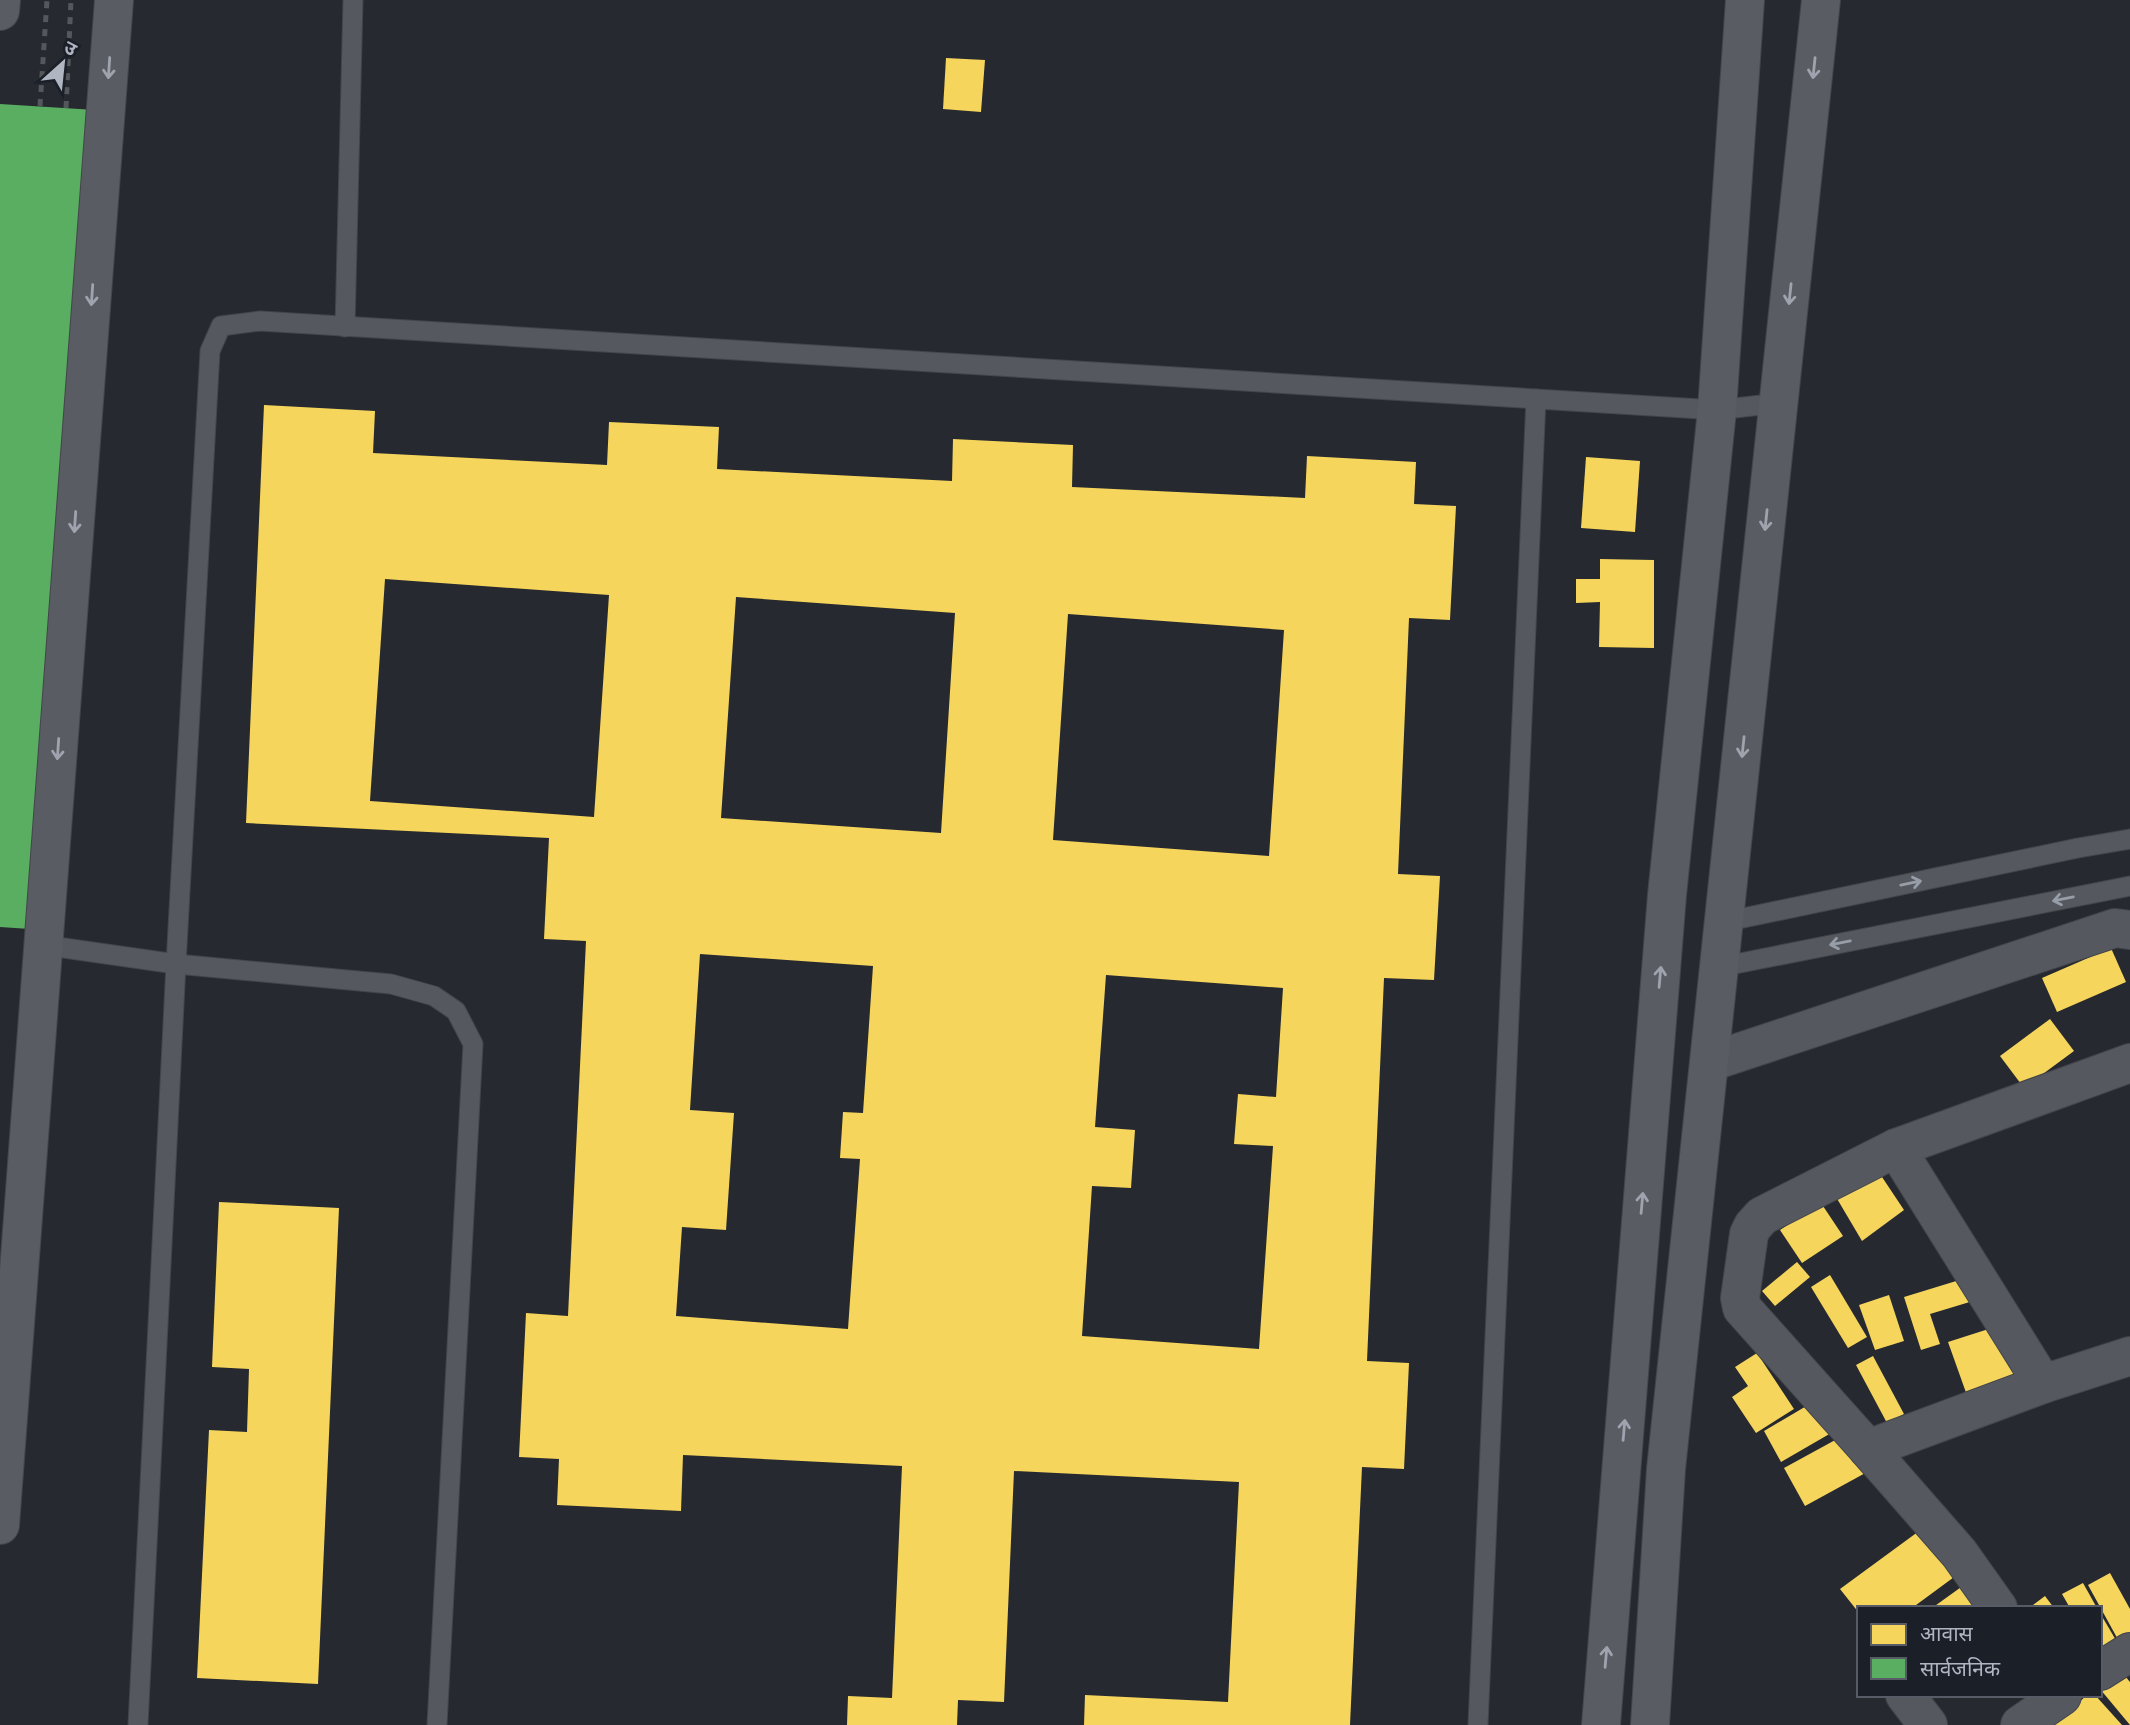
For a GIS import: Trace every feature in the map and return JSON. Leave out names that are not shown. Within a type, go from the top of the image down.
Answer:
[{"type":"street","points":[[0,11],[1,0]]},
{"type":"street","points":[[0,1525],[5,1383],[43,945],[114,0]]},
{"type":"street","points":[[1601,1725],[1667,895],[1717,410],[1745,0]]},
{"type":"street","points":[[1650,1725],[1666,1469],[1821,0]]},
{"type":"street","points":[[1710,1062],[2115,928],[2130,930]]},
{"type":"street","points":[[1997,1606],[1959,1553],[1742,1308],[1740,1298],[1749,1234],[1762,1216],[1896,1148],[2130,1063]]},
{"type":"street","points":[[1896,1148],[2043,1384]]},
{"type":"street","points":[[1632,1328],[1681,1334]]},
{"type":"street","points":[[1868,1449],[2043,1384],[2130,1356]]},
{"type":"street","points":[[2102,1670],[2130,1652]]},
{"type":"street","points":[[1907,1697],[1928,1725]]},
{"type":"lane","points":[[345,327],[353,0]]},
{"type":"lane","points":[[138,1725],[210,351],[220,326],[260,321],[1717,410],[1779,403]]},
{"type":"lane","points":[[1478,1725],[1536,399]]},
{"type":"lane","points":[[1724,922],[2130,839]]},
{"type":"lane","points":[[1720,967],[2130,886]]},
{"type":"lane","points":[[43,945],[176,964],[391,984],[434,996],[456,1011],[473,1044],[437,1725]]},
{"type":"building: आवास","points":[[946,58],[985,60],[981,112],[943,109]]},
{"type":"building: आवास","points":[[264,405],[375,411],[373,453],[607,465],[609,422],[719,427],[717,469],[952,481],[953,439],[1073,445],[1072,487],[1305,498],[1307,456],[1416,462],[1414,504],[1456,506],[1450,620],[1409,618],[1398,874],[1440,876],[1434,980],[1384,978],[1367,1361],[1409,1363],[1404,1469],[1362,1467],[1350,1725],[1084,1725],[1085,1695],[1228,1702],[1239,1482],[1014,1471],[1004,1702],[958,1700],[957,1725],[847,1725],[848,1696],[892,1698],[902,1466],[683,1455],[681,1511],[557,1505],[559,1459],[519,1457],[526,1313],[568,1316],[586,941],[544,939],[549,838],[246,823]],"holes":[[[385,579],[609,595],[594,817],[370,801]],[[736,597],[955,613],[941,833],[721,818]],[[1068,614],[1284,630],[1269,856],[1053,840]],[[700,954],[873,966],[863,1113],[843,1112],[840,1158],[860,1159],[848,1329],[676,1316],[682,1227],[726,1230],[734,1113],[690,1110]],[[1106,975],[1283,988],[1276,1097],[1238,1094],[1234,1144],[1273,1146],[1259,1349],[1082,1336],[1092,1186],[1131,1188],[1135,1130],[1095,1127]]]},
{"type":"building: आवास","points":[[1586,457],[1640,461],[1635,532],[1581,528]]},
{"type":"building: आवास","points":[[1600,559],[1654,560],[1654,648],[1599,647],[1600,602],[1576,603],[1576,579],[1600,579]]},
{"type":"building: आवास","points":[[2111,948],[2126,982],[2057,1012],[2042,978]]},
{"type":"building: आवास","points":[[2050,1019],[2074,1051],[2024,1088],[2000,1056]]},
{"type":"building: आवास","points":[[1880,1174],[1904,1210],[1862,1241],[1836,1197]]},
{"type":"building: आवास","points":[[219,1202],[339,1208],[318,1684],[197,1678],[209,1430],[247,1432],[249,1369],[212,1367]]},
{"type":"building: आवास","points":[[1821,1203],[1843,1236],[1802,1263],[1780,1230]]},
{"type":"building: आवास","points":[[1797,1262],[1810,1277],[1775,1306],[1762,1291]]},
{"type":"building: आवास","points":[[1830,1275],[1867,1337],[1848,1348],[1811,1287]]},
{"type":"building: आवास","points":[[1966,1278],[1973,1301],[1930,1314],[1940,1344],[1921,1350],[1904,1297]]},
{"type":"building: आवास","points":[[1889,1295],[1904,1341],[1875,1350],[1859,1305]]},
{"type":"building: आवास","points":[[2001,1325],[2021,1384],[1969,1401],[1948,1342]]},
{"type":"building: आवास","points":[[1757,1353],[1794,1409],[1756,1433],[1732,1397],[1748,1386],[1735,1367]]},
{"type":"building: आवास","points":[[1873,1356],[1904,1414],[1887,1423],[1856,1365]]},
{"type":"building: आवास","points":[[1820,1398],[1838,1429],[1781,1462],[1764,1431]]},
{"type":"building: आवास","points":[[1848,1433],[1869,1471],[1805,1506],[1784,1468]]},
{"type":"building: आवास","points":[[1930,1523],[1965,1569],[1915,1606],[1857,1606],[1857,1610],[1840,1589]]},
{"type":"building: आवास","points":[[2110,1573],[2130,1609],[2130,1640],[2121,1645],[2102,1606],[2088,1585]]},
{"type":"building: आवास","points":[[2083,1583],[2096,1606],[2069,1606],[2062,1594]]},
{"type":"building: आवास","points":[[1964,1585],[1980,1606],[1935,1606]]},
{"type":"building: आवास","points":[[2045,1596],[2052,1606],[2032,1606]]},
{"type":"building: आवास","points":[[2102,1616],[2120,1647],[2102,1657]]},
{"type":"building: आवास","points":[[2120,1670],[2130,1682],[2130,1725],[2102,1691],[2102,1687]]},
{"type":"building: आवास","points":[[2085,1697],[2097,1697],[2122,1725],[2054,1725]]},
{"type":"building: सार्वजनिक","points":[[0,104],[111,111],[60,931],[0,927]]},
{"type":"railway","points":[[40,106],[47,0]]},
{"type":"railway","points":[[66,108],[71,0]]}]
